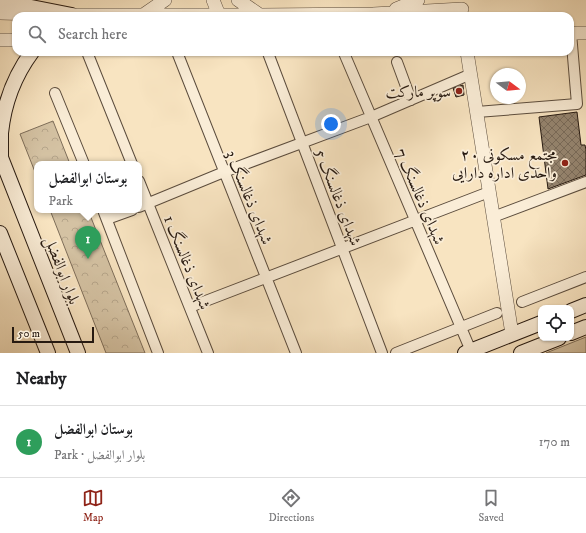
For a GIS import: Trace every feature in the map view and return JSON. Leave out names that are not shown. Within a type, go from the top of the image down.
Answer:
[{"type":"main road","points":[[0,2],[55,12]]},
{"type":"main road","points":[[0,156],[1,132],[6,107],[14,83],[29,56]]},
{"type":"main road","name":"بلوار ابوالفضل","points":[[0,156],[78,353]]},
{"type":"main road","points":[[0,233],[48,353]]},
{"type":"main road","points":[[574,310],[586,305]]},
{"type":"main road","points":[[468,352],[538,324]]},
{"type":"main road","points":[[574,332],[586,327]]},
{"type":"main road","points":[[512,334],[520,353],[551,341]]},
{"type":"street","points":[[148,12],[166,0]]},
{"type":"street","points":[[213,0],[219,12]]},
{"type":"street","points":[[238,0],[256,12]]},
{"type":"street","points":[[382,12],[396,9],[418,0]]},
{"type":"street","points":[[403,12],[462,8]]},
{"type":"street","points":[[0,13],[12,13]]},
{"type":"street","points":[[574,33],[586,33]]},
{"type":"street","points":[[0,40],[12,40]]},
{"type":"street","points":[[89,56],[131,161]]},
{"type":"street","name":"شهدای ذغالسنگ 3","points":[[179,56],[296,353]]},
{"type":"street","name":"شهدای ذغالسنگ 5","points":[[269,56],[382,353]]},
{"type":"street","name":"شهدای ذغالسنگ 7","points":[[345,56],[461,327],[468,352]]},
{"type":"street","points":[[468,56],[512,334]]},
{"type":"street","points":[[477,112],[577,104],[572,56]]},
{"type":"street","points":[[397,62],[411,100]]},
{"type":"street","points":[[144,206],[224,172],[371,117],[471,74]]},
{"type":"street","points":[[55,94],[83,161]]},
{"type":"street","points":[[494,217],[586,182]]},
{"type":"street","points":[[190,307],[490,192]]},
{"type":"street","name":"شهدای ذغالسنگ 1","points":[[142,196],[144,206],[190,307],[208,353]]},
{"type":"street","points":[[116,213],[105,215],[158,353]]},
{"type":"street","points":[[522,302],[586,277]]},
{"type":"street","points":[[396,353],[497,313]]},
{"type":"green space","points":[[53,121],[69,161],[34,161],[34,169],[20,134]]},
{"type":"green space","points":[[51,213],[89,213],[145,353],[106,353]]},
{"type":"green space","points":[[586,337],[586,353],[546,353]]},
{"type":"building","name":"سوپر مارکت","points":[[463,85],[464,95],[456,97],[453,88]]},
{"type":"building","name":"مجتمع مسکونی ۲۰ واحدی اداره دارایی","points":[[577,112],[581,145],[585,145],[586,150],[586,175],[548,189],[539,117]]},
{"type":"place","name":"سوپر مارکت","points":[[459,91]]},
{"type":"place","name":"مجتمع مسکونی ۲۰ واحدی اداره دارایی","points":[[565,163]]},
{"type":"place","name":"بوستان ابوالفضل","points":[[88,259]]}]
